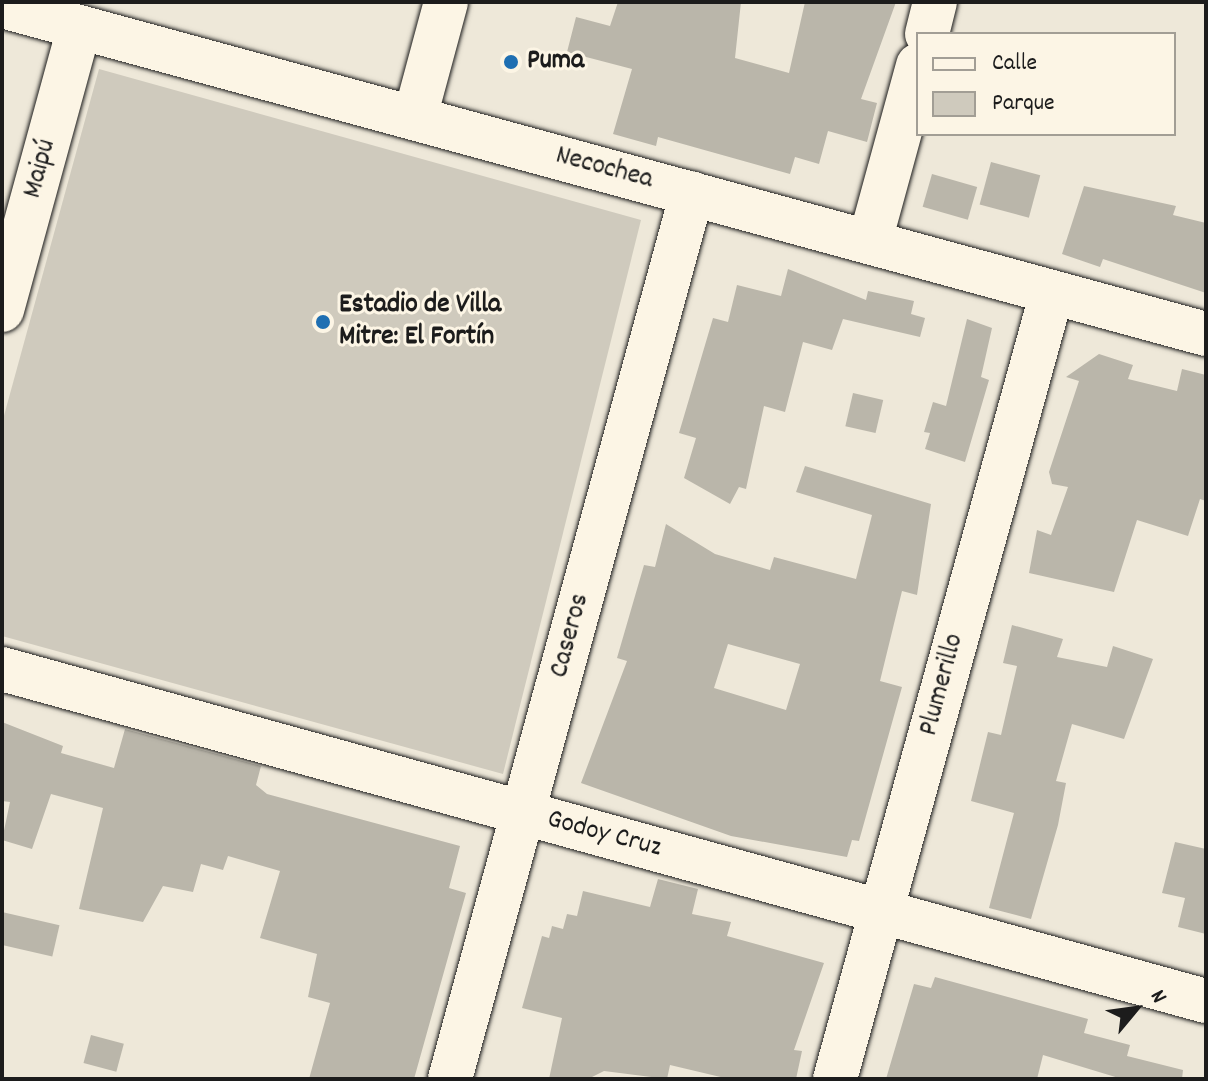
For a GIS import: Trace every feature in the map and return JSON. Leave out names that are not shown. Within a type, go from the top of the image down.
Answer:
[{"type":"street","points":[[415,117],[446,2]]},
{"type":"street","points":[[928,32],[935,2]]},
{"type":"street","name":"Necochea","points":[[2,6],[1206,334]]},
{"type":"street","name":"Maipú","points":[[2,310],[79,28]]},
{"type":"street","points":[[870,241],[916,72]]},
{"type":"street","name":"Caseros","points":[[450,1079],[692,193]]},
{"type":"street","name":"Plumerillo","points":[[835,1079],[1052,292]]},
{"type":"street","name":"Godoy Cruz","points":[[2,669],[1206,1001]]},
{"type":"green space","name":"Estadio de Villa Mitre: El Fortín","points":[[99,69],[641,220],[503,774],[2,636],[2,423]]},
{"type":"building","points":[[618,2],[741,2],[735,58],[789,73],[805,2],[896,2],[861,99],[877,103],[867,142],[828,131],[819,164],[795,157],[790,174],[658,137],[656,146],[613,134],[632,69],[567,52],[576,17],[610,26]]},
{"type":"building","points":[[991,162],[1040,175],[1029,218],[980,205]]},
{"type":"building","points":[[932,174],[977,187],[968,220],[923,207]]},
{"type":"building","points":[[1084,186],[1176,206],[1173,215],[1206,223],[1206,293],[1103,259],[1100,267],[1062,254]]},
{"type":"building","points":[[788,269],[866,300],[868,291],[914,301],[911,314],[925,318],[920,337],[843,319],[832,350],[803,342],[785,412],[764,406],[746,489],[739,487],[730,504],[684,478],[696,438],[679,433],[713,318],[728,322],[737,285],[781,296]]},
{"type":"building","points":[[967,319],[992,328],[981,377],[989,380],[965,462],[925,449],[930,433],[924,432],[933,402],[946,406]]},
{"type":"building","points":[[1099,354],[1133,365],[1128,379],[1177,391],[1182,369],[1206,375],[1206,501],[1200,499],[1188,536],[1137,520],[1114,592],[1029,573],[1037,530],[1051,535],[1068,487],[1052,484],[1049,472],[1079,381],[1066,377]]},
{"type":"building","points":[[853,393],[883,400],[876,433],[845,426]]},
{"type":"building","points":[[805,466],[931,504],[917,595],[902,591],[880,681],[902,687],[859,841],[852,840],[847,857],[731,836],[581,783],[627,661],[617,658],[644,565],[655,567],[666,524],[715,554],[770,570],[774,557],[856,579],[872,515],[796,492]],"holes":[[[728,644],[800,664],[786,710],[714,688]]]},
{"type":"building","points":[[1012,625],[1063,639],[1057,657],[1107,667],[1113,646],[1153,659],[1124,739],[1072,724],[1056,781],[1066,783],[1058,825],[1031,919],[989,908],[1014,813],[971,801],[988,732],[1001,735],[1017,666],[1003,663]]},
{"type":"building","points":[[2,722],[63,746],[61,753],[114,768],[125,729],[261,766],[256,785],[267,794],[460,846],[449,888],[466,893],[414,1079],[309,1079],[330,1003],[308,997],[317,954],[260,938],[280,871],[228,856],[223,870],[201,864],[193,892],[163,886],[143,922],[79,909],[103,808],[51,794],[32,849],[2,840],[10,802],[2,801]]},
{"type":"building","points":[[1175,842],[1206,849],[1206,934],[1178,927],[1185,898],[1162,893]]},
{"type":"building","points":[[658,879],[698,889],[692,914],[731,922],[727,936],[824,963],[794,1050],[802,1051],[796,1079],[729,1079],[670,1065],[667,1079],[604,1071],[588,1079],[549,1079],[562,1018],[522,1008],[542,936],[549,938],[552,926],[563,929],[567,914],[577,916],[583,891],[650,907]]},
{"type":"building","points":[[2,912],[59,925],[52,956],[2,945]]},
{"type":"building","points":[[935,977],[1088,1019],[1084,1033],[1130,1045],[1127,1056],[1183,1070],[1182,1079],[1122,1079],[1043,1055],[1037,1079],[886,1079],[914,984],[931,988]]},
{"type":"building","points":[[91,1035],[124,1044],[116,1072],[83,1063]]},
{"type":"place","name":"Puma","points":[[511,62]]},
{"type":"place","name":"Estadio de Villa Mitre: El Fortín","points":[[323,322]]}]
